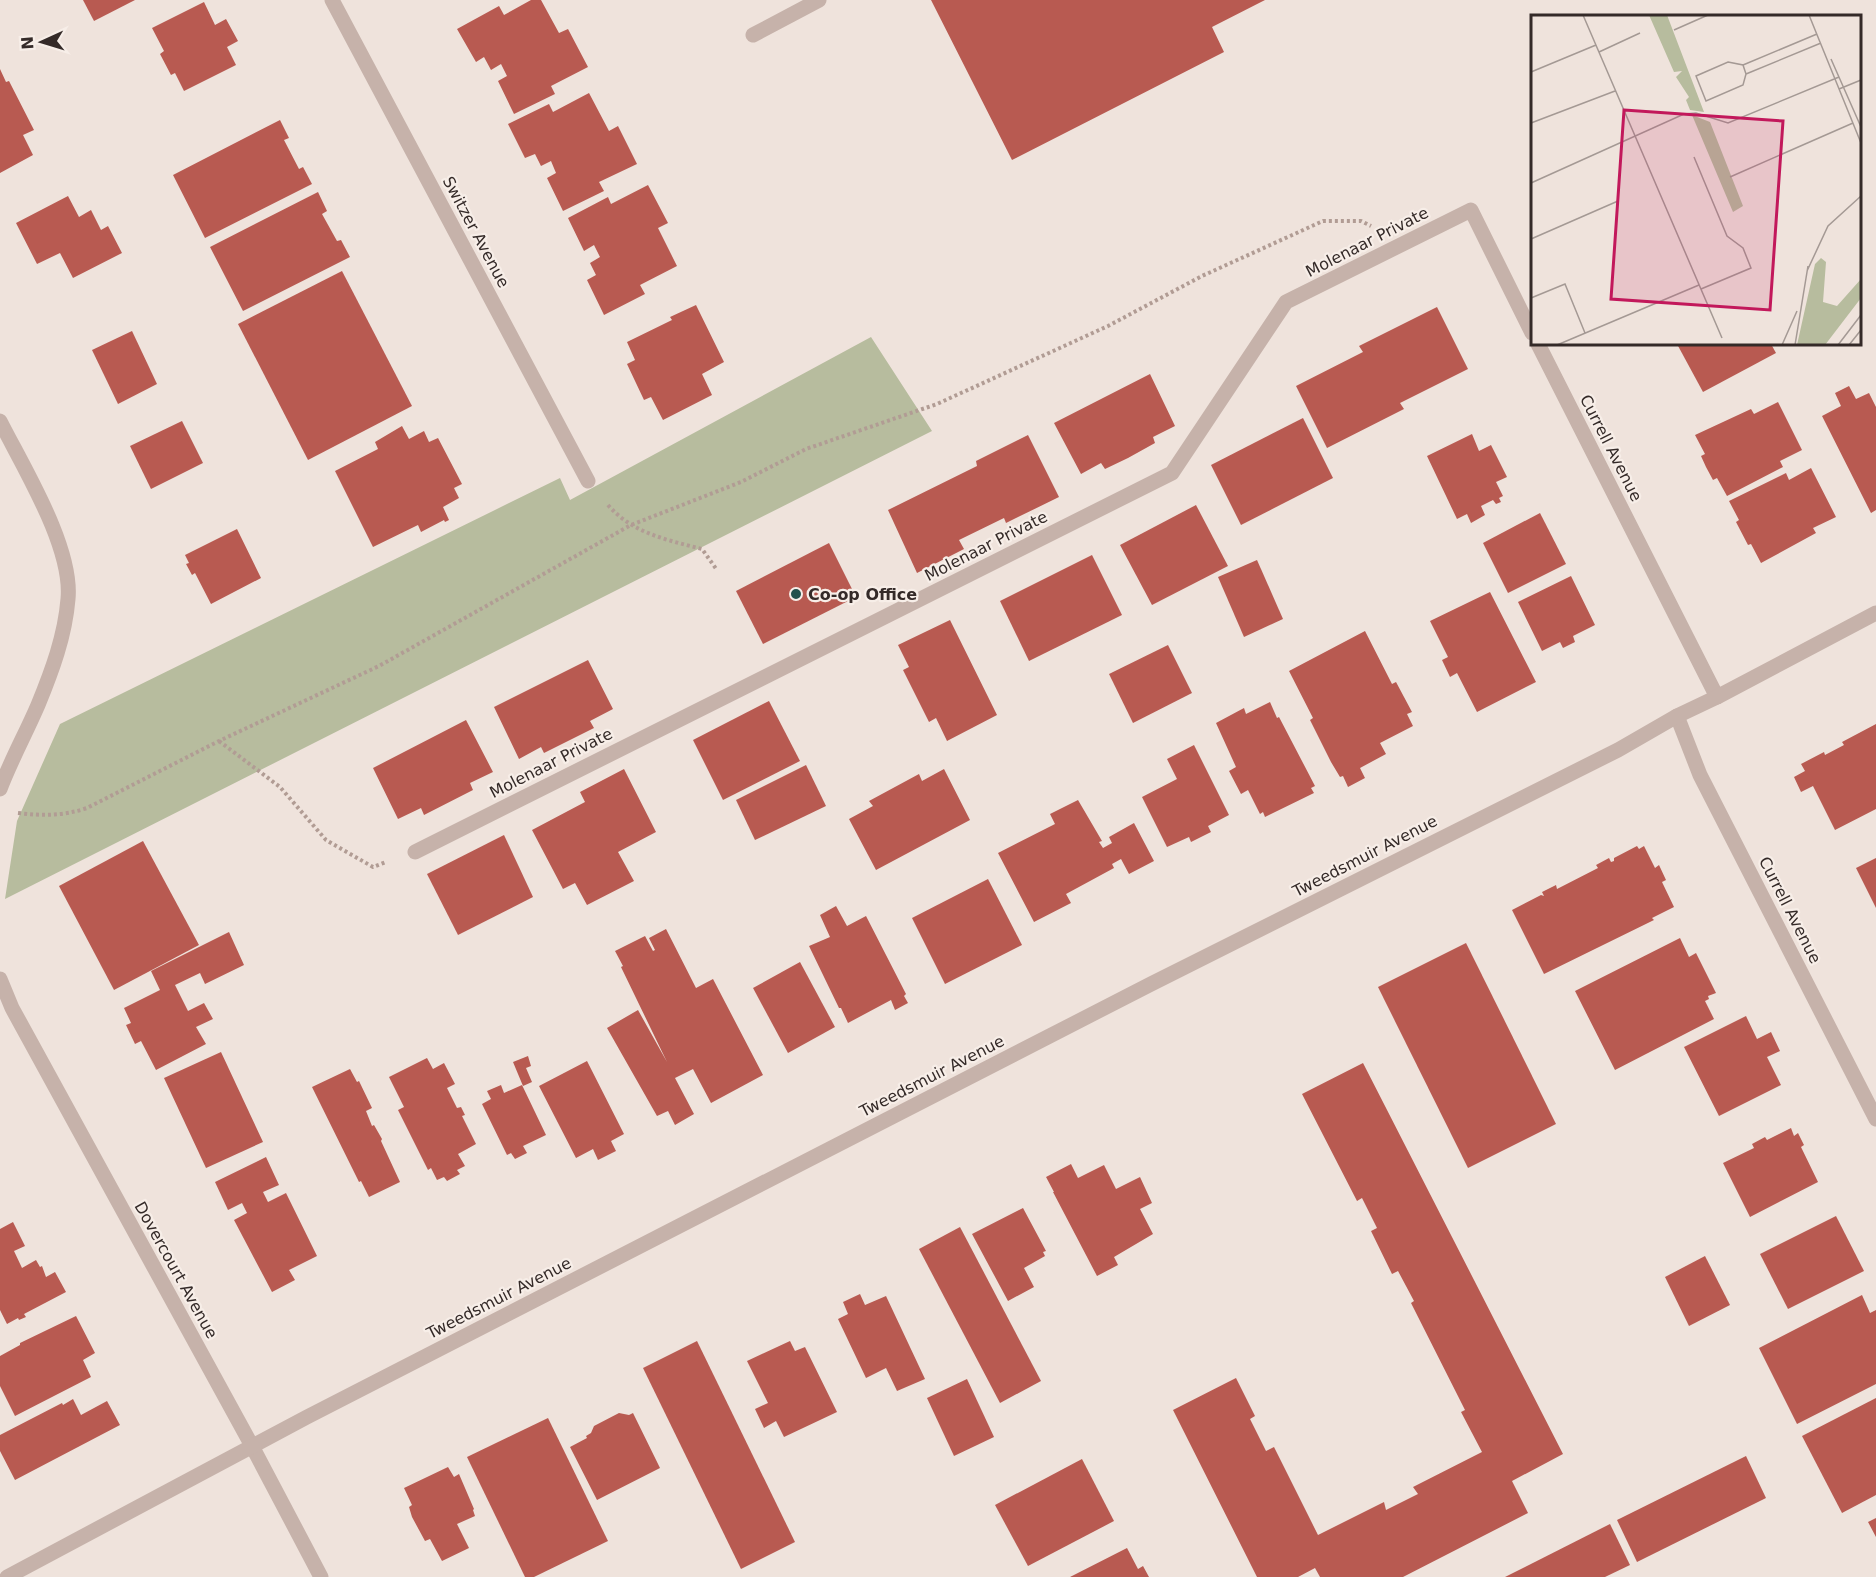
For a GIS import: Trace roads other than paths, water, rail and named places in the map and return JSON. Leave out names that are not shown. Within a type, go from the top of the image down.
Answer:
[{"type":"street","name":"Switzer Avenue","points":[[332,0],[588,481]]},
{"type":"street","points":[[753,35],[819,0]]},
{"type":"street","name":"Molenaar Private","points":[[415,852],[1172,473],[1286,302],[1471,210],[1531,329]]},
{"type":"street","name":"Currell Avenue","points":[[1539,345],[1717,698]]},
{"type":"street","points":[[0,421],[48,515],[58,540],[66,569],[69,597],[54,664],[0,789]]},
{"type":"street","name":"Tweedsmuir Avenue","points":[[6,1577],[252,1446],[1161,979],[1618,750],[1677,716],[1717,698],[1876,613]]},
{"type":"street","name":"Currell Avenue","points":[[1677,716],[1700,775],[1876,1119]]},
{"type":"street","name":"Dovercourt Avenue","points":[[0,979],[12,1008],[252,1446],[321,1577]]},
{"type":"place","name":"Co-op Office","points":[[796,594]]}]
